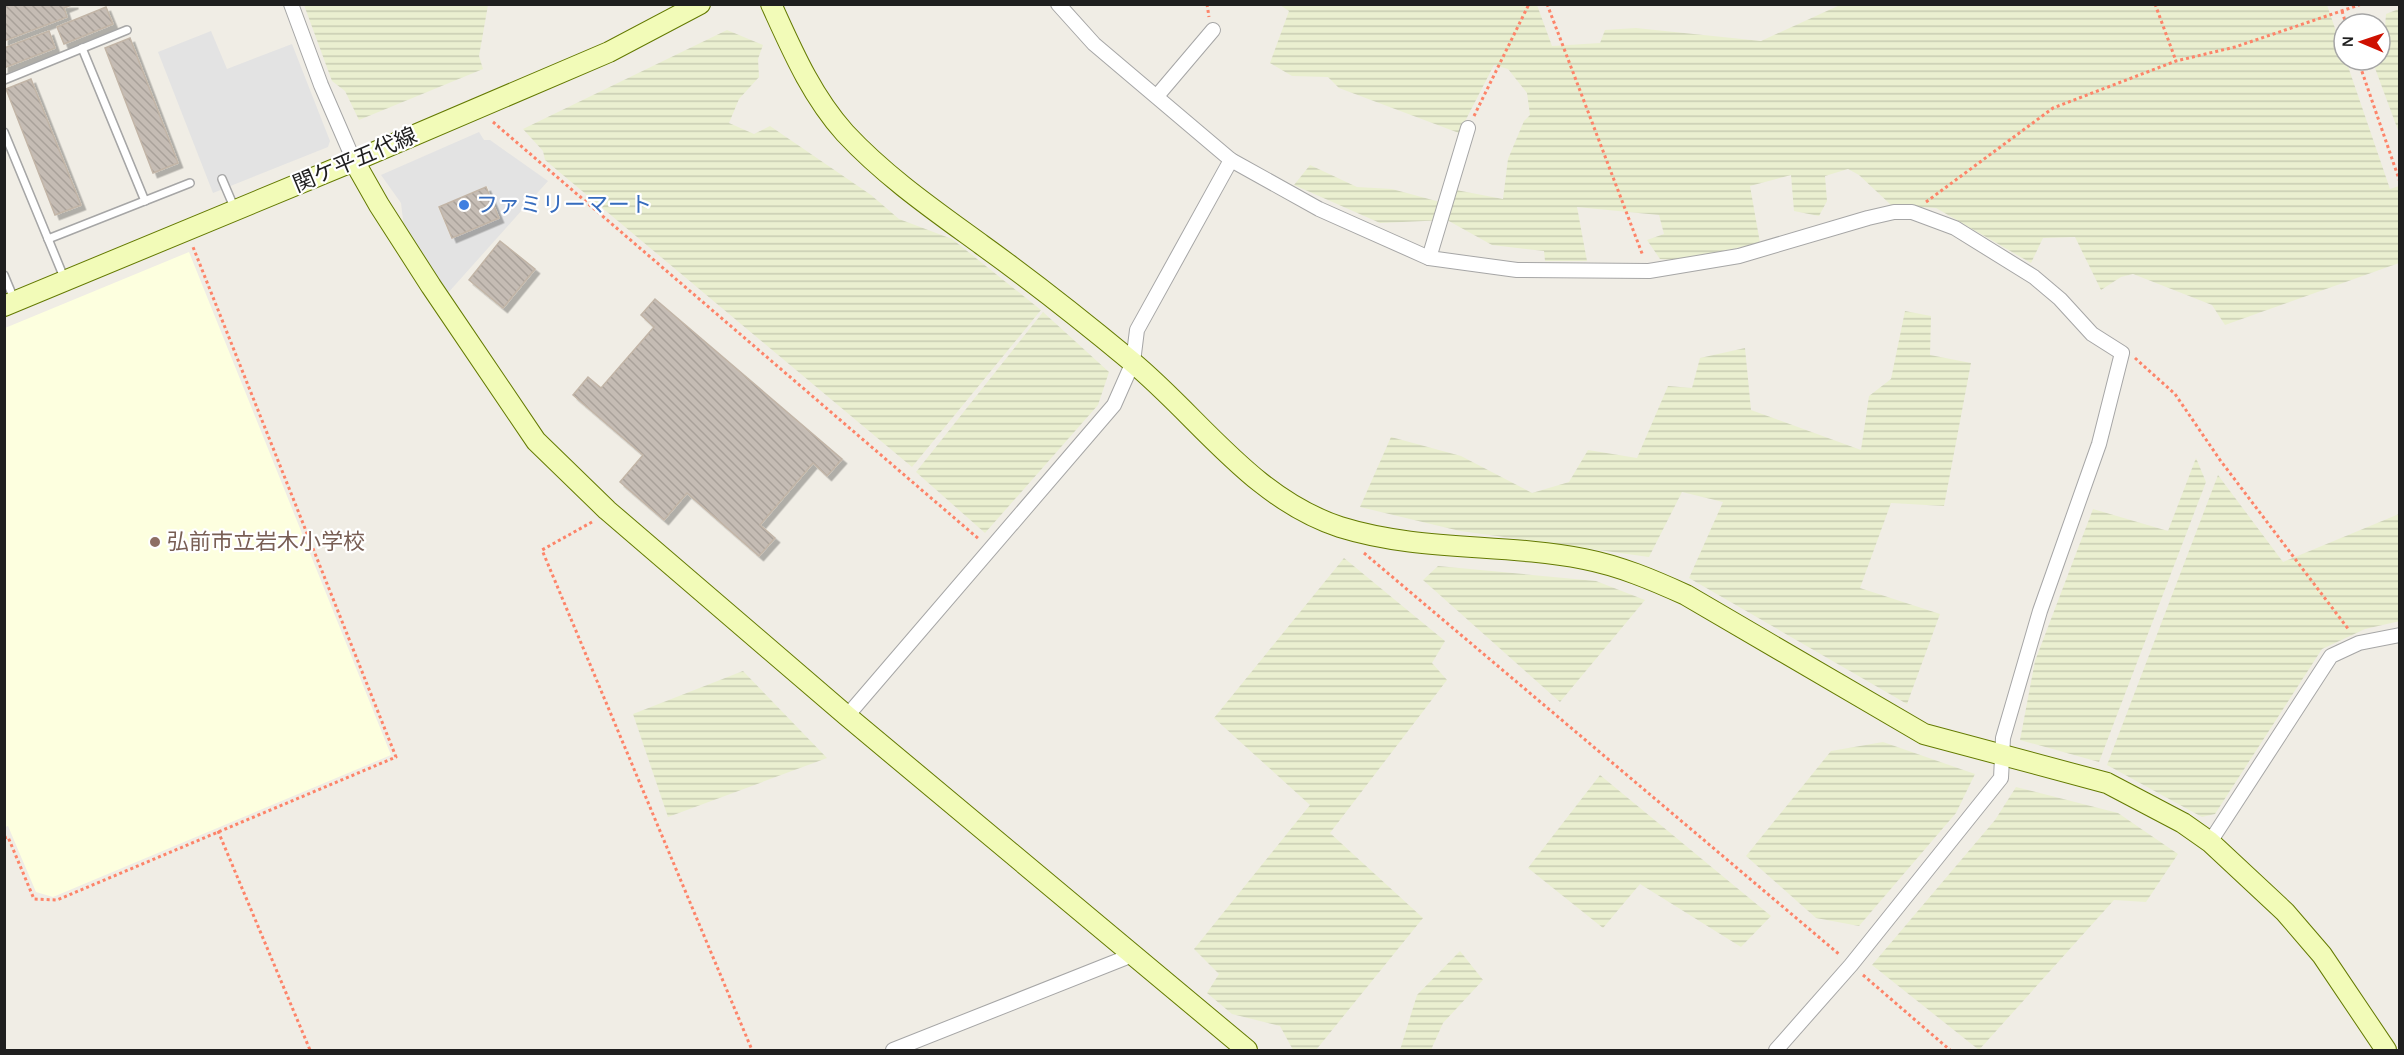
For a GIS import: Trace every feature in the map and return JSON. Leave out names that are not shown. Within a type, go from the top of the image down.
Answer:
[{"type":"street","points":[[291,4],[321,85],[354,161],[396,232],[536,441],[608,510],[847,716],[1135,954],[1247,1050]]},
{"type":"street","name":"関ケ平五代線","points":[[10,304],[609,52],[700,4]]},
{"type":"street","points":[[771,4],[805,77],[822,104],[881,171],[995,255],[1133,362],[1259,483],[1311,514],[1339,526],[1380,537],[1425,544],[1574,557],[1614,566],[1647,577],[1686,595],[1924,734],[2107,783],[2183,823],[2210,842],[2285,912],[2322,955],[2386,1050]]},
{"type":"street","points":[[1058,4],[1094,44],[1231,160],[1319,209],[1429,258],[1517,270],[1649,271],[1728,259],[1868,218],[1894,212],[1912,212],[1955,228],[2034,277],[2060,298],[2092,333],[2122,353],[2099,444],[2040,611],[2003,738],[2001,778],[1851,965],[1776,1050]]},
{"type":"street","points":[[1157,96],[1213,30]]},
{"type":"street","points":[[1429,258],[1468,128]]},
{"type":"street","points":[[847,716],[1114,405],[1133,362],[1137,330],[1231,160]]},
{"type":"street","points":[[2210,842],[2331,656],[2359,643],[2400,635]]},
{"type":"street","points":[[893,1050],[1135,954]]},
{"type":"lane","points":[[4,80],[127,30]]},
{"type":"lane","points":[[82,48],[145,201]]},
{"type":"lane","points":[[4,132],[65,281]]},
{"type":"lane","points":[[222,180],[236,210]]},
{"type":"lane","points":[[48,239],[190,183]]},
{"type":"lane","points":[[4,275],[10,304]]},
{"type":"path","points":[[1468,128],[1513,41],[1528,4]]},
{"type":"path","points":[[1547,4],[1649,271]]},
{"type":"path","points":[[2155,4],[2176,61]]},
{"type":"path","points":[[1912,212],[2053,108],[2176,61],[2235,47],[2362,4]]},
{"type":"path","points":[[2362,72],[2400,182]]},
{"type":"path","points":[[477,108],[990,549]]},
{"type":"path","points":[[4,838],[9,837],[34,899],[57,900],[396,757],[186,231]]},
{"type":"path","points":[[2122,353],[2139,360],[2175,394],[2220,460],[2359,643]]},
{"type":"path","points":[[608,510],[592,522],[542,550],[752,1050]]},
{"type":"path","points":[[1359,548],[1950,1050]]},
{"type":"path","points":[[218,831],[310,1050]]},
{"type":"shaded area","points":[[304,5],[488,5],[479,56],[483,69],[359,120],[345,91],[332,81]]},
{"type":"shaded area","points":[[1280,5],[1537,5],[1552,46],[1600,43],[1605,30],[1636,28],[1761,41],[1840,5],[2327,5],[2332,20],[2332,72],[2350,72],[2390,189],[2399,186],[2399,263],[2225,325],[2212,305],[2133,274],[2121,277],[2101,290],[2075,237],[2043,238],[2031,263],[1936,208],[1891,205],[1859,175],[1848,169],[1825,176],[1827,201],[1819,216],[1794,211],[1791,175],[1750,186],[1760,243],[1679,260],[1660,259],[1647,240],[1664,234],[1659,215],[1577,207],[1587,261],[1545,261],[1544,251],[1492,245],[1447,220],[1380,223],[1294,185],[1310,165],[1357,187],[1392,189],[1451,205],[1456,190],[1503,199],[1508,159],[1524,121],[1530,115],[1527,93],[1508,69],[1494,65],[1459,133],[1339,88],[1328,77],[1292,76],[1270,63],[1289,11]]},
{"type":"shaded area","points":[[2399,9],[2399,133],[2376,72],[2392,72],[2391,12]]},
{"type":"shaded area","points":[[727,30],[763,45],[758,59],[759,77],[739,99],[729,123],[754,134],[770,126],[871,195],[899,219],[952,239],[1041,310],[912,467],[545,160],[543,151],[523,129]]},
{"type":"shaded area","points":[[211,31],[227,69],[292,44],[330,141],[328,147],[213,193],[158,52]]},
{"type":"shaded area","points":[[479,132],[484,140],[490,140],[548,181],[447,294],[404,228],[401,203],[381,175]],"holes":[[[487,186],[500,218],[451,238],[438,207]]]},
{"type":"shaded area","name":"弘前市立岩木小学校","points":[[189,252],[391,755],[53,897],[36,892],[8,826],[5,827],[5,328]]},
{"type":"shaded area","points":[[1905,311],[1931,316],[1930,355],[1971,363],[1944,506],[1891,503],[1860,588],[1940,614],[1907,704],[1689,578],[1723,502],[1682,492],[1649,557],[1460,531],[1360,507],[1391,437],[1461,456],[1532,493],[1569,482],[1588,450],[1637,458],[1668,386],[1692,388],[1700,358],[1745,348],[1751,410],[1861,450],[1869,396],[1891,379]]},
{"type":"shaded area","points":[[1043,312],[1109,372],[1098,405],[985,533],[916,472]]},
{"type":"shaded area","points":[[2196,458],[2206,482],[2099,762],[2020,740],[2035,661],[2093,509],[2168,531]]},
{"type":"shaded area","points":[[2218,475],[2283,562],[2399,514],[2400,621],[2365,629],[2322,649],[2215,814],[2202,817],[2107,765]]},
{"type":"shaded area","points":[[1344,558],[1445,641],[1432,663],[1447,680],[1330,833],[1423,918],[1316,1050],[1293,1050],[1280,1026],[1232,1014],[1207,993],[1219,974],[1194,949],[1310,805],[1214,718]]},
{"type":"shaded area","points":[[1438,566],[1596,581],[1645,600],[1560,702],[1423,580]]},
{"type":"shaded area","points":[[743,671],[827,758],[668,817],[633,714]]},
{"type":"shaded area","points":[[1883,742],[1975,774],[1956,813],[1859,926],[1816,918],[1746,856],[1831,751]]},
{"type":"shaded area","points":[[1600,775],[1771,916],[1741,947],[1640,884],[1603,928],[1528,868]]},
{"type":"shaded area","points":[[2016,787],[2118,813],[2178,854],[2146,902],[2114,900],[1979,1050],[1872,965],[1995,820]]},
{"type":"shaded area","points":[[1460,951],[1483,980],[1443,1023],[1431,1050],[1400,1050],[1417,995]]},
{"type":"building","points":[[4,4],[74,4],[64,8],[67,17],[4,41]]},
{"type":"building","points":[[106,7],[113,24],[64,44],[57,27]]},
{"type":"building","points":[[49,31],[55,48],[4,68],[4,48]]},
{"type":"building","points":[[130,38],[178,163],[153,173],[105,48]]},
{"type":"building","points":[[31,79],[81,205],[55,215],[6,89]]},
{"type":"building","points":[[486,187],[499,218],[452,238],[439,207]]},
{"type":"building","points":[[500,241],[535,269],[503,308],[469,280]]},
{"type":"building","points":[[655,299],[842,459],[827,476],[813,463],[760,525],[775,538],[759,556],[687,493],[664,520],[620,482],[643,455],[573,395],[588,377],[601,388],[654,327],[641,315]]},
{"type":"place","name":"ファミリーマート","points":[[464,205]]},
{"type":"place","name":"弘前市立岩木小学校","points":[[155,542]]}]
